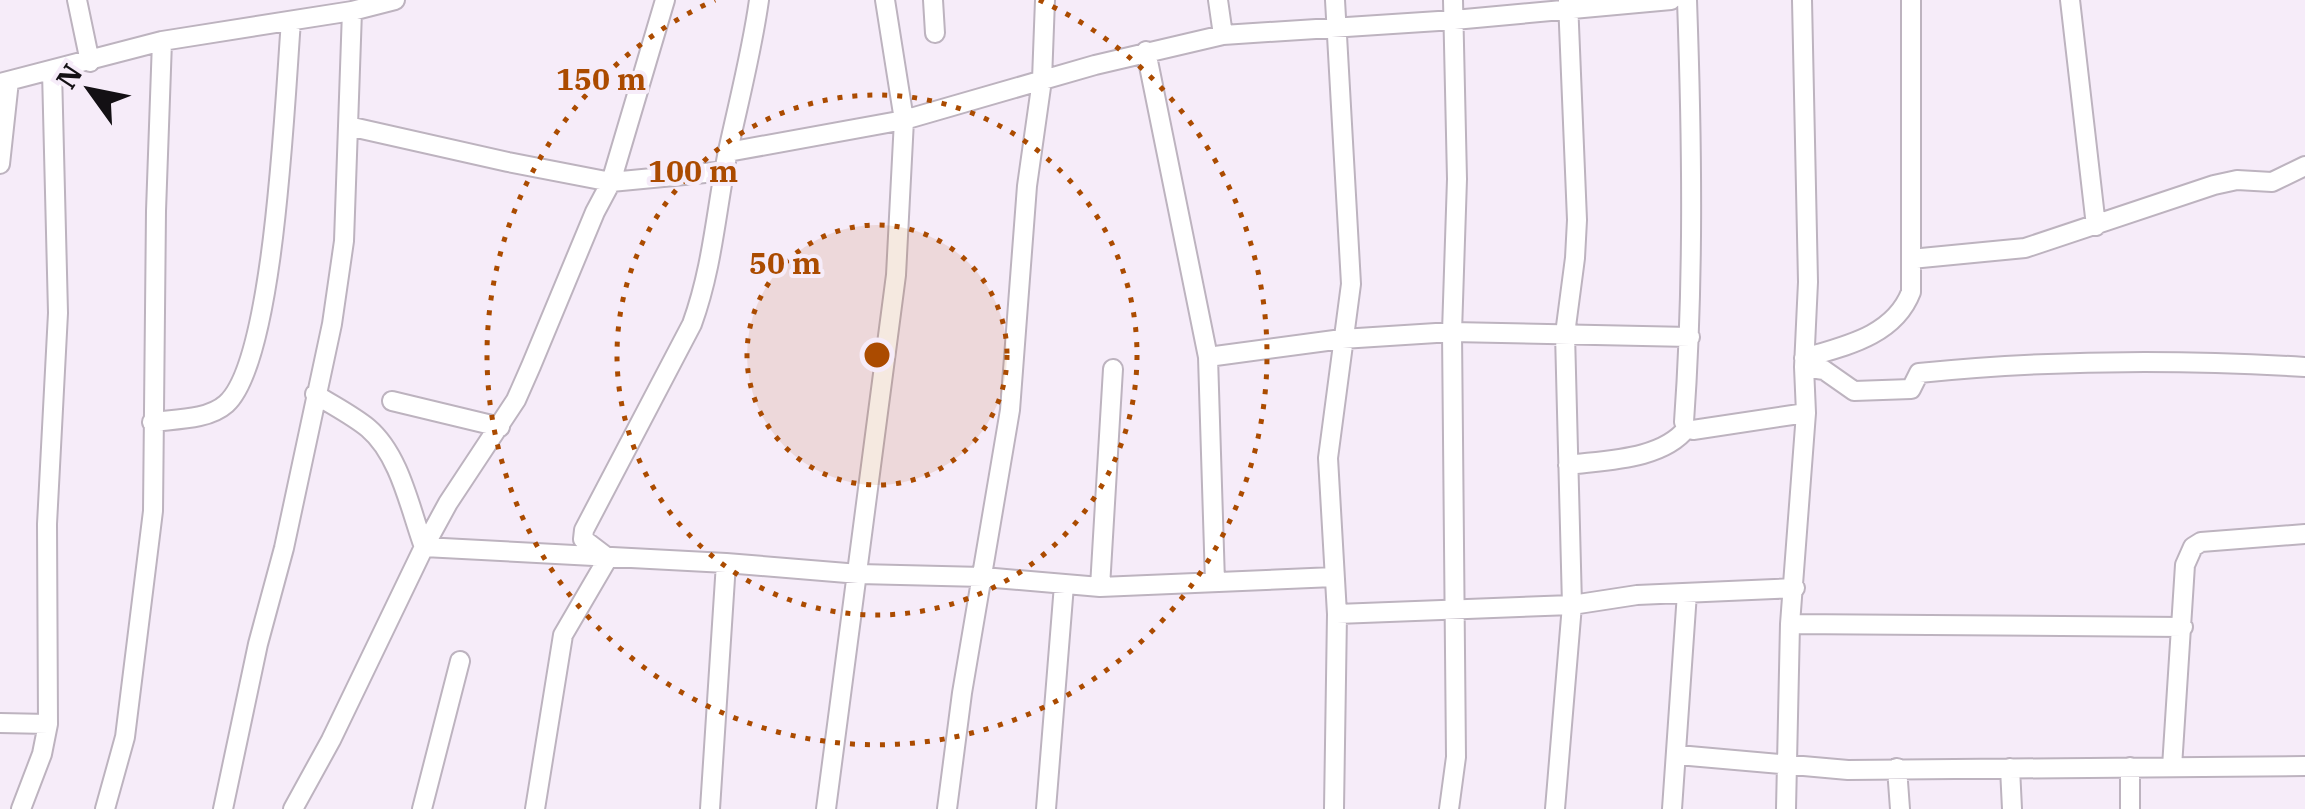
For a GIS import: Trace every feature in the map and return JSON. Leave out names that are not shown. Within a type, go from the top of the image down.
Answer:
[{"type":"street","points":[[78,0],[90,62]]},
{"type":"street","points":[[0,164],[4,82],[162,41],[395,0]]},
{"type":"street","points":[[293,809],[331,740],[424,547],[448,503],[500,426],[531,366],[595,212],[612,182],[665,0]]},
{"type":"street","points":[[608,558],[587,544],[584,530],[692,324],[717,234],[727,162],[760,0]]},
{"type":"street","points":[[826,809],[896,275],[904,120],[885,0]]},
{"type":"street","points":[[933,0],[935,32]]},
{"type":"street","points":[[947,809],[962,693],[1010,410],[1026,186],[1042,80],[1045,0]]},
{"type":"street","points":[[1218,0],[1224,35]]},
{"type":"street","points":[[1334,809],[1337,614],[1328,458],[1351,284],[1335,0]]},
{"type":"street","points":[[1449,809],[1456,757],[1452,332],[1457,179],[1453,0]]},
{"type":"street","points":[[348,126],[612,182],[727,162],[904,120],[1146,51],[1224,35],[1454,20],[1568,5],[1670,0]]},
{"type":"street","points":[[1687,0],[1690,337],[1684,422],[1693,430],[1806,413]]},
{"type":"street","points":[[1786,809],[1790,624],[1806,413],[1808,282],[1802,0]]},
{"type":"street","points":[[1804,362],[1856,343],[1894,318],[1906,306],[1912,292],[1911,0]]},
{"type":"street","points":[[2070,0],[2096,226]]},
{"type":"street","points":[[1555,809],[1572,605],[1565,334],[1576,258],[1576,220],[1568,5]]},
{"type":"street","points":[[224,809],[332,324],[344,241],[352,10]]},
{"type":"street","points":[[152,422],[214,413],[233,397],[244,379],[270,258],[291,21]]},
{"type":"street","points":[[104,809],[125,737],[153,511],[162,41]]},
{"type":"street","points":[[1146,51],[1208,357],[1215,582]]},
{"type":"street","points":[[21,809],[42,754],[48,724],[48,524],[58,312],[52,71]]},
{"type":"street","points":[[1911,259],[2026,248],[2214,184],[2237,180],[2272,182],[2305,166]]},
{"type":"street","points":[[1208,357],[1342,339],[1452,332],[1690,337]]},
{"type":"street","points":[[1804,362],[1824,370],[1854,391],[1911,389],[1919,373],[1995,365],[2236,363],[2305,367]]},
{"type":"street","points":[[1100,587],[1113,369]]},
{"type":"street","points":[[315,394],[369,428],[384,448],[424,547]]},
{"type":"street","points":[[392,401],[500,426]]},
{"type":"street","points":[[1568,466],[1663,447],[1677,440],[1687,428]]},
{"type":"street","points":[[2172,767],[2185,565],[2194,547],[2218,539],[2305,534]]},
{"type":"street","points":[[424,547],[859,574],[984,577],[1100,587],[1334,577]]},
{"type":"street","points":[[535,809],[563,635],[608,558]]},
{"type":"street","points":[[710,809],[726,563]]},
{"type":"street","points":[[1046,809],[1064,585]]},
{"type":"street","points":[[1337,614],[1572,605],[1636,595],[1795,588]]},
{"type":"street","points":[[1672,809],[1687,593]]},
{"type":"street","points":[[1790,624],[2182,628]]},
{"type":"street","points":[[422,809],[460,661]]},
{"type":"street","points":[[0,722],[48,724]]},
{"type":"street","points":[[1678,755],[1786,766],[1898,768],[2305,766]]},
{"type":"street","points":[[2130,767],[2130,809]]},
{"type":"street","points":[[1898,768],[1900,809]]},
{"type":"street","points":[[2010,768],[2012,809]]}]
